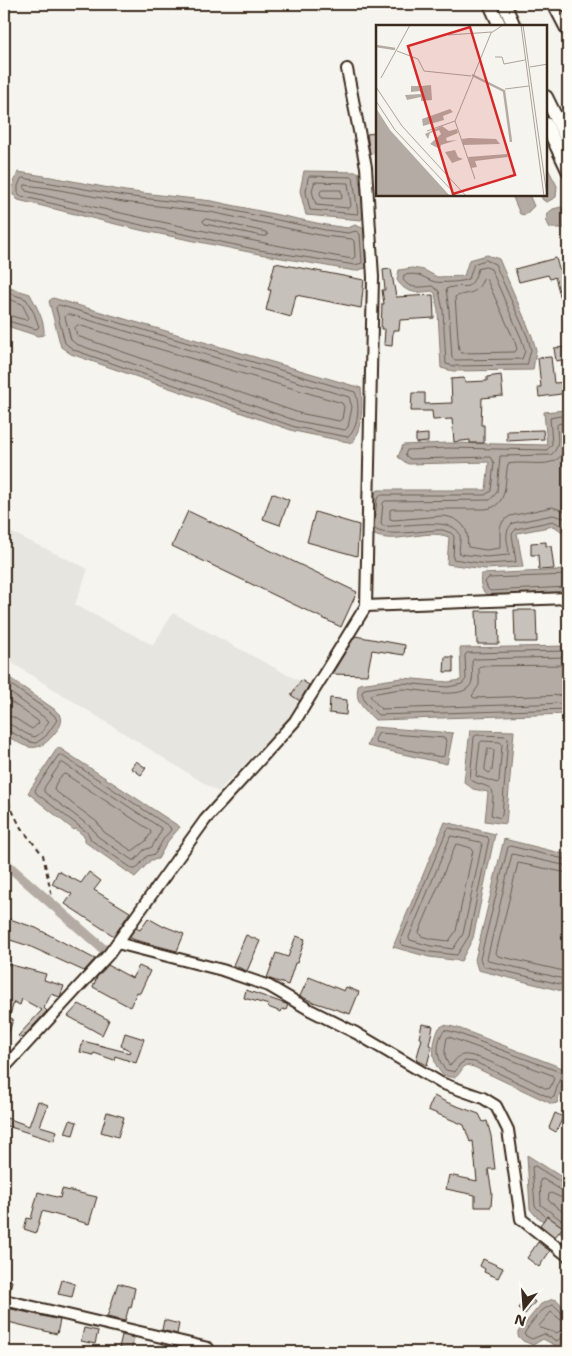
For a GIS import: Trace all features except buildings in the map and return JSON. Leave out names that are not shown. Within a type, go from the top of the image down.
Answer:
[{"type":"main road","points":[[490,4],[500,25]]},
{"type":"main road","points":[[504,4],[514,25]]},
{"type":"main road","points":[[547,98],[568,142]]},
{"type":"main road","points":[[547,126],[568,170]]},
{"type":"street","points":[[553,4],[568,32]]},
{"type":"street","points":[[4,1068],[109,954],[205,820],[295,721],[366,606],[372,277],[366,167],[347,69]]},
{"type":"street","points":[[366,606],[568,598]]},
{"type":"street","points":[[117,943],[222,970],[270,986],[310,1010],[356,1033],[441,1083],[483,1098],[496,1106],[508,1130],[521,1220],[568,1256]]},
{"type":"street","points":[[4,1300],[208,1348]]},
{"type":"path","points":[[4,794],[21,828],[43,855],[52,897]]},
{"type":"shaded area","points":[[4,529],[88,569],[75,605],[153,645],[173,613],[316,690],[218,792],[4,658]]},
{"type":"water","points":[[547,167],[557,186],[556,197],[547,202],[541,196],[547,196]]},
{"type":"water","points":[[304,171],[358,172],[364,214],[361,220],[306,215],[300,191]]},
{"type":"water","points":[[18,172],[125,191],[212,201],[326,225],[348,228],[355,225],[365,229],[366,268],[355,271],[259,254],[140,230],[18,200],[13,195],[13,185]]},
{"type":"water","points":[[512,196],[529,196],[534,206],[525,215],[520,214]]},
{"type":"water","points":[[561,207],[567,213],[568,228],[550,228],[546,220],[548,213],[553,209]]},
{"type":"water","points":[[487,255],[499,259],[532,336],[536,350],[533,370],[453,371],[441,368],[438,311],[435,293],[432,291],[412,292],[400,285],[397,280],[399,270],[412,268],[424,270],[437,277],[464,276],[469,260]]},
{"type":"water","points":[[4,286],[30,294],[42,319],[44,335],[38,336],[4,325]]},
{"type":"water","points":[[53,298],[361,388],[361,416],[353,443],[294,431],[71,354],[61,347],[49,301]]},
{"type":"water","points":[[565,410],[568,420],[568,530],[561,531],[554,526],[517,533],[523,567],[485,569],[447,564],[449,537],[429,534],[388,538],[369,532],[372,497],[378,490],[486,490],[489,462],[408,464],[398,457],[403,445],[448,443],[547,445],[544,412]]},
{"type":"water","points":[[568,570],[568,592],[488,596],[481,586],[481,574]]},
{"type":"water","points":[[568,646],[568,714],[375,720],[361,704],[357,695],[359,684],[402,678],[448,682],[461,680],[460,648]]},
{"type":"water","points":[[4,674],[61,716],[59,728],[48,741],[36,747],[30,747],[4,734]]},
{"type":"water","points":[[374,727],[453,733],[447,764],[367,746]]},
{"type":"water","points":[[470,730],[514,731],[506,824],[485,821],[488,792],[473,789],[464,782]]},
{"type":"water","points":[[58,747],[180,827],[168,841],[158,859],[151,860],[135,877],[85,842],[85,837],[76,829],[74,830],[28,793]]},
{"type":"water","points":[[445,822],[495,834],[473,938],[461,961],[429,957],[393,947]]},
{"type":"water","points":[[504,839],[568,855],[568,989],[566,992],[478,970],[475,960]]},
{"type":"water","points":[[444,1025],[458,1028],[565,1069],[567,1071],[557,1103],[552,1104],[466,1065],[456,1077],[443,1075],[434,1059],[434,1046],[439,1028]]},
{"type":"water","points":[[527,1155],[568,1181],[568,1239],[535,1215],[530,1209]]},
{"type":"water","points":[[553,1299],[557,1300],[568,1312],[568,1337],[558,1347],[543,1339],[533,1345],[523,1341],[518,1336],[518,1332],[541,1304]]},
{"type":"waterway","points":[[4,862],[109,954]]}]
